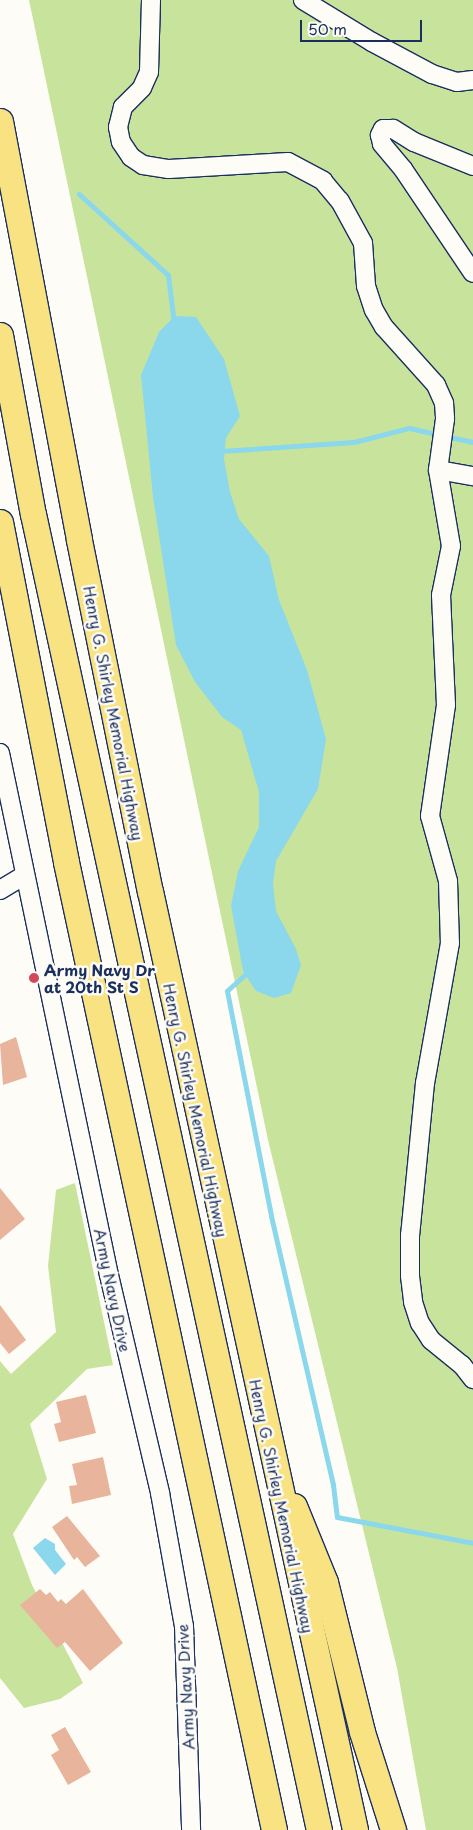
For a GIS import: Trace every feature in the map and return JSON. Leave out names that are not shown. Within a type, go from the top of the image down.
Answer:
[{"type":"highway","name":"Henry G. Shirley Memorial Highway","points":[[0,121],[114,716],[269,1446],[355,1830]]},
{"type":"highway","points":[[0,335],[35,523],[319,1830]]},
{"type":"highway","points":[[0,522],[66,862],[274,1830]]},
{"type":"highway","points":[[269,1446],[325,1582],[362,1732],[393,1830]]},
{"type":"highway","points":[[259,1764],[264,1830]]},
{"type":"street","points":[[151,0],[149,72],[142,88],[123,107],[118,127],[120,142],[132,157],[143,165],[169,168],[288,162],[323,181],[340,201],[363,243],[366,286],[374,310],[384,327],[436,386],[444,403],[445,419],[438,461],[451,546],[441,595],[446,705],[430,816],[448,881],[450,943],[425,1083],[410,1235],[410,1276],[413,1302],[420,1323],[431,1340],[462,1365],[473,1379]]},
{"type":"street","points":[[304,0],[372,42],[432,74],[457,82],[473,80]]},
{"type":"street","points":[[473,166],[414,142],[393,129],[383,129],[380,135],[382,144],[403,169],[473,273]]},
{"type":"street","points":[[438,461],[473,476]]},
{"type":"street","name":"Army Navy Drive","points":[[0,753],[109,1275],[160,1494],[182,1616],[188,1677],[191,1830]]},
{"type":"street","points":[[0,890],[25,875]]},
{"type":"green space","points":[[29,0],[473,0],[473,1830],[426,1830],[397,1668],[268,1140]]},
{"type":"green space","points":[[75,1183],[113,1365],[87,1369],[30,1424],[47,1479],[13,1534],[32,1585],[83,1683],[60,1699],[24,1708],[0,1678],[0,1361],[11,1374],[56,1332],[48,1266],[56,1190]]},
{"type":"water","points":[[175,316],[196,317],[224,359],[240,416],[226,438],[224,459],[230,492],[239,519],[269,556],[279,600],[307,670],[326,739],[318,789],[276,861],[273,884],[276,911],[296,949],[301,965],[291,993],[274,998],[256,991],[243,971],[231,906],[238,871],[259,827],[259,792],[241,730],[222,717],[195,682],[176,645],[153,497],[141,375],[159,332]]},
{"type":"water","points":[[45,1538],[55,1544],[55,1550],[66,1564],[55,1575],[33,1548]]},
{"type":"building","points":[[16,1037],[27,1077],[3,1085],[0,1044]]},
{"type":"building","points":[[0,1188],[25,1219],[0,1240]]},
{"type":"building","points":[[0,1305],[26,1340],[9,1354],[0,1343]]},
{"type":"building","points":[[86,1395],[96,1433],[59,1442],[54,1424],[61,1422],[56,1402]]},
{"type":"building","points":[[103,1457],[111,1495],[72,1504],[69,1486],[77,1485],[72,1464]]},
{"type":"building","points":[[67,1516],[100,1556],[85,1567],[77,1557],[74,1560],[52,1527]]},
{"type":"building","points":[[40,1589],[46,1595],[50,1592],[58,1602],[61,1599],[66,1604],[83,1589],[123,1643],[90,1671],[65,1642],[57,1648],[20,1605]]},
{"type":"building","points":[[65,1727],[91,1772],[68,1785],[51,1755],[59,1750],[51,1735]]},
{"type":"waterway","points":[[79,194],[168,275],[174,324]]},
{"type":"waterway","points":[[220,451],[354,442],[409,428],[473,442]]},
{"type":"waterway","points":[[250,970],[227,991],[271,1216],[333,1485],[337,1517],[473,1543]]},
{"type":"place","name":"Army Navy Dr at 20th St S","points":[[34,978]]}]
